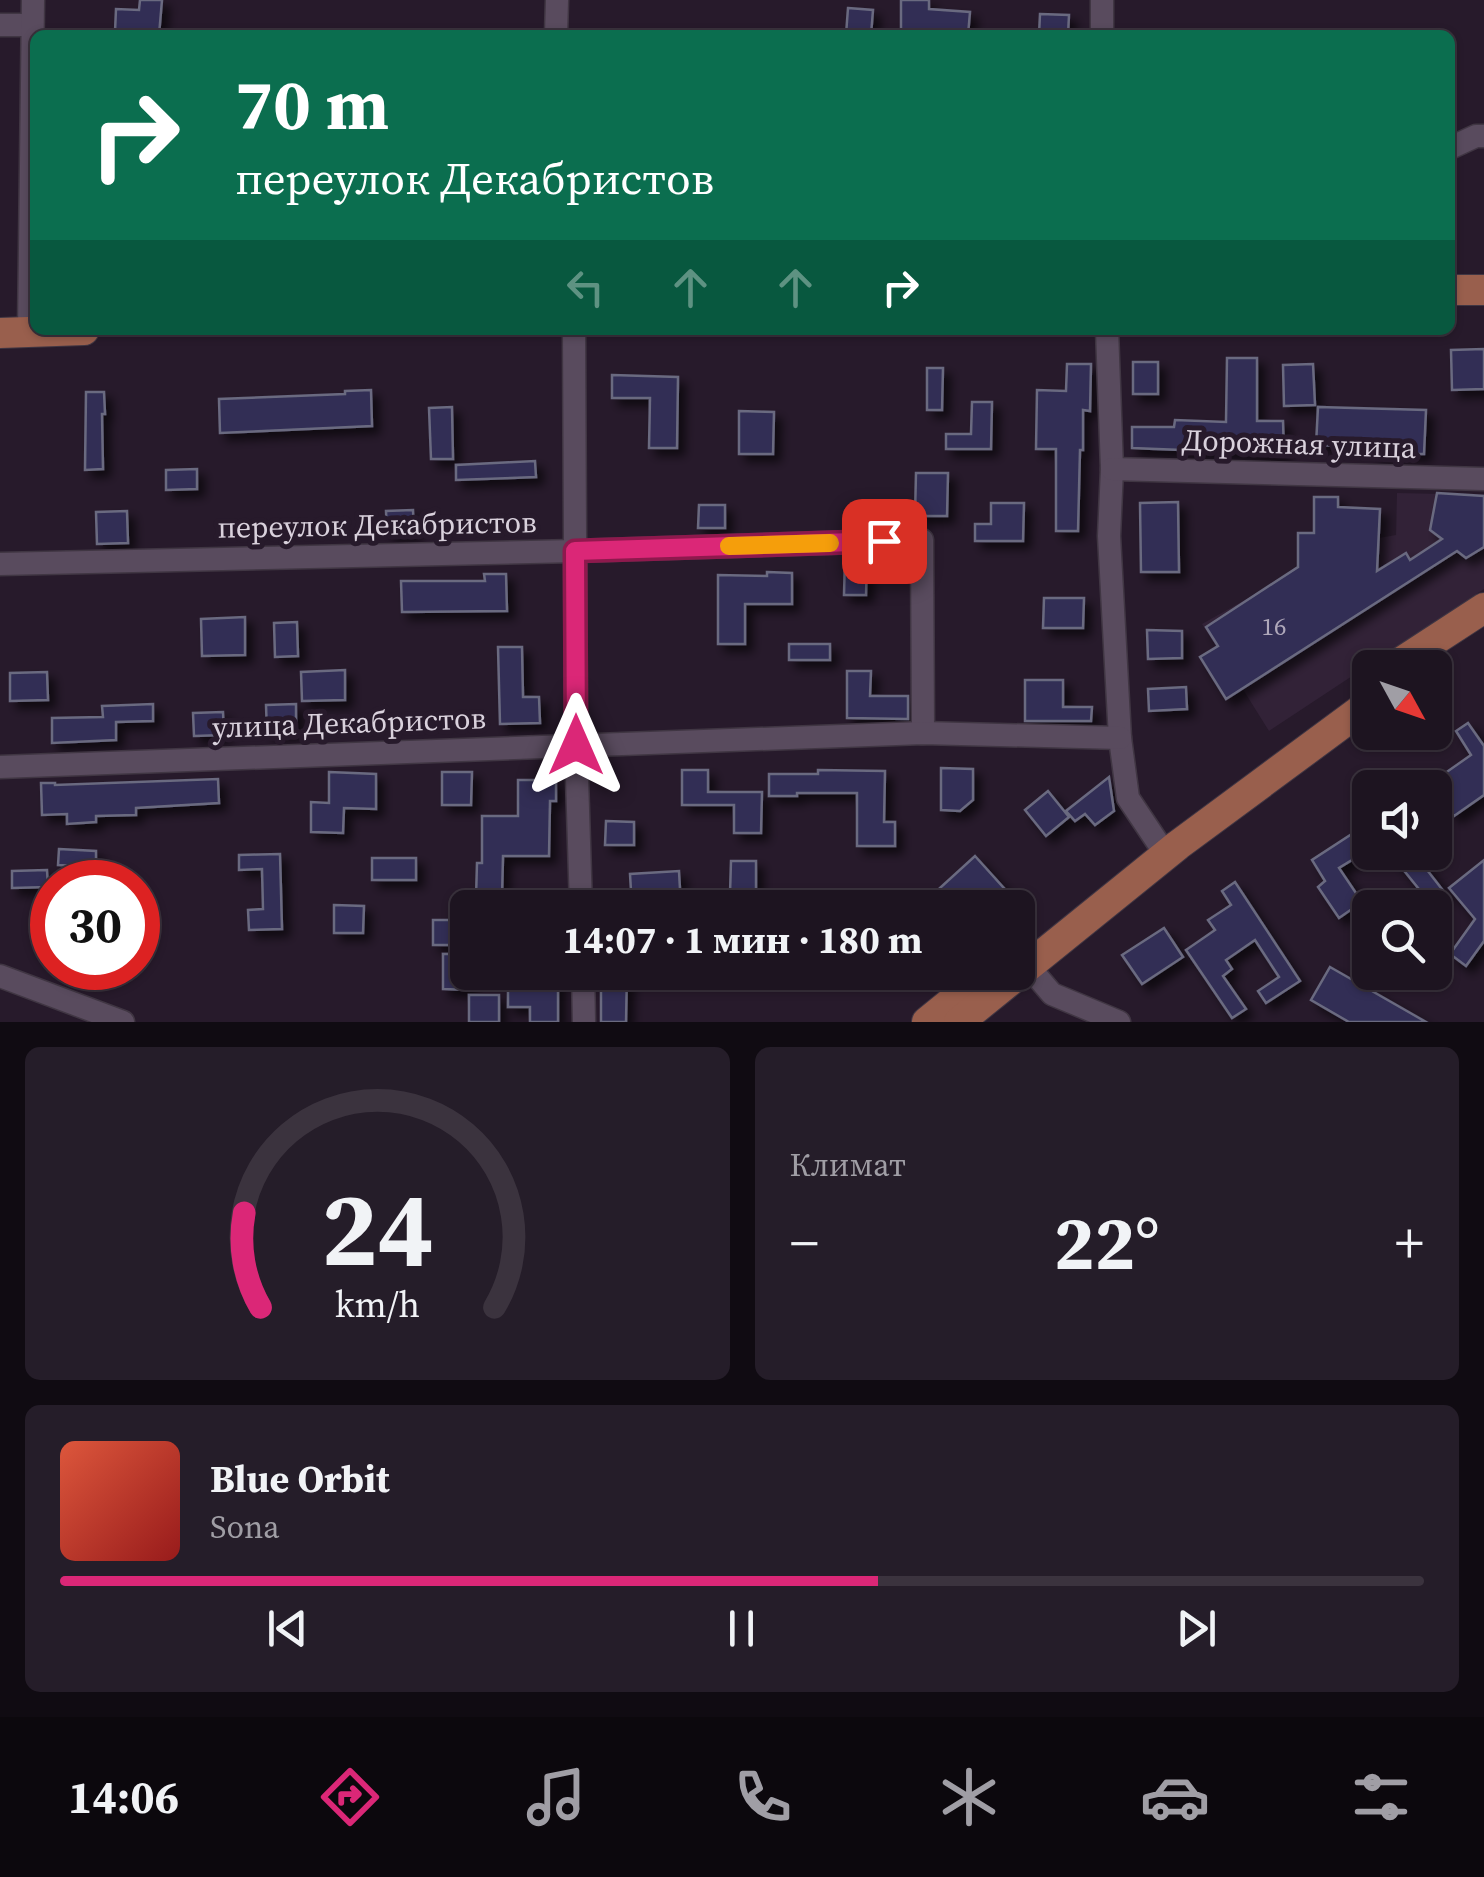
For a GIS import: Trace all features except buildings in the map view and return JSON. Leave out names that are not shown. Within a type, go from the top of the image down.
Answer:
[{"type":"main road","points":[[1455,290],[1484,290]]},
{"type":"main road","points":[[1420,650],[1484,608]]},
{"type":"main road","points":[[1452,651],[1484,631]]},
{"type":"main road","points":[[1035,945],[1352,697]]},
{"type":"main road","points":[[1160,847],[1352,716]]},
{"type":"main road","points":[[928,1022],[966,990]]},
{"type":"main road","points":[[958,1022],[989,990]]},
{"type":"street","points":[[32,30],[34,0]]},
{"type":"street","points":[[556,30],[557,0]]},
{"type":"street","points":[[1102,0],[1102,30]]},
{"type":"street","points":[[0,26],[32,24]]},
{"type":"street","points":[[15,332],[30,104]]},
{"type":"street","points":[[1455,146],[1484,136]]},
{"type":"street","points":[[574,335],[580,890]]},
{"type":"street","points":[[1107,335],[1112,468],[1109,536],[1120,738],[1128,798],[1160,847]]},
{"type":"street","name":"Дорожная улица","points":[[1112,468],[1484,479]]},
{"type":"street","name":"переулок Декабристов","points":[[0,564],[922,540],[923,733]]},
{"type":"street","name":"улица Декабристов","points":[[0,767],[923,733],[1120,738]]},
{"type":"street","points":[[1035,973],[1052,994],[1119,1022]]},
{"type":"street","points":[[0,976],[123,1022]]},
{"type":"street","points":[[583,990],[584,1022]]},
{"type":"shaded area","points":[[1397,493],[1484,495],[1484,589],[1392,650],[1352,650],[1352,676],[1269,731],[1202,624],[1345,544],[1396,535]]},
{"type":"slow traffic","points":[[729,546],[830,543]]},
{"type":"route","points":[[576,745],[575,551],[884,541]]}]
